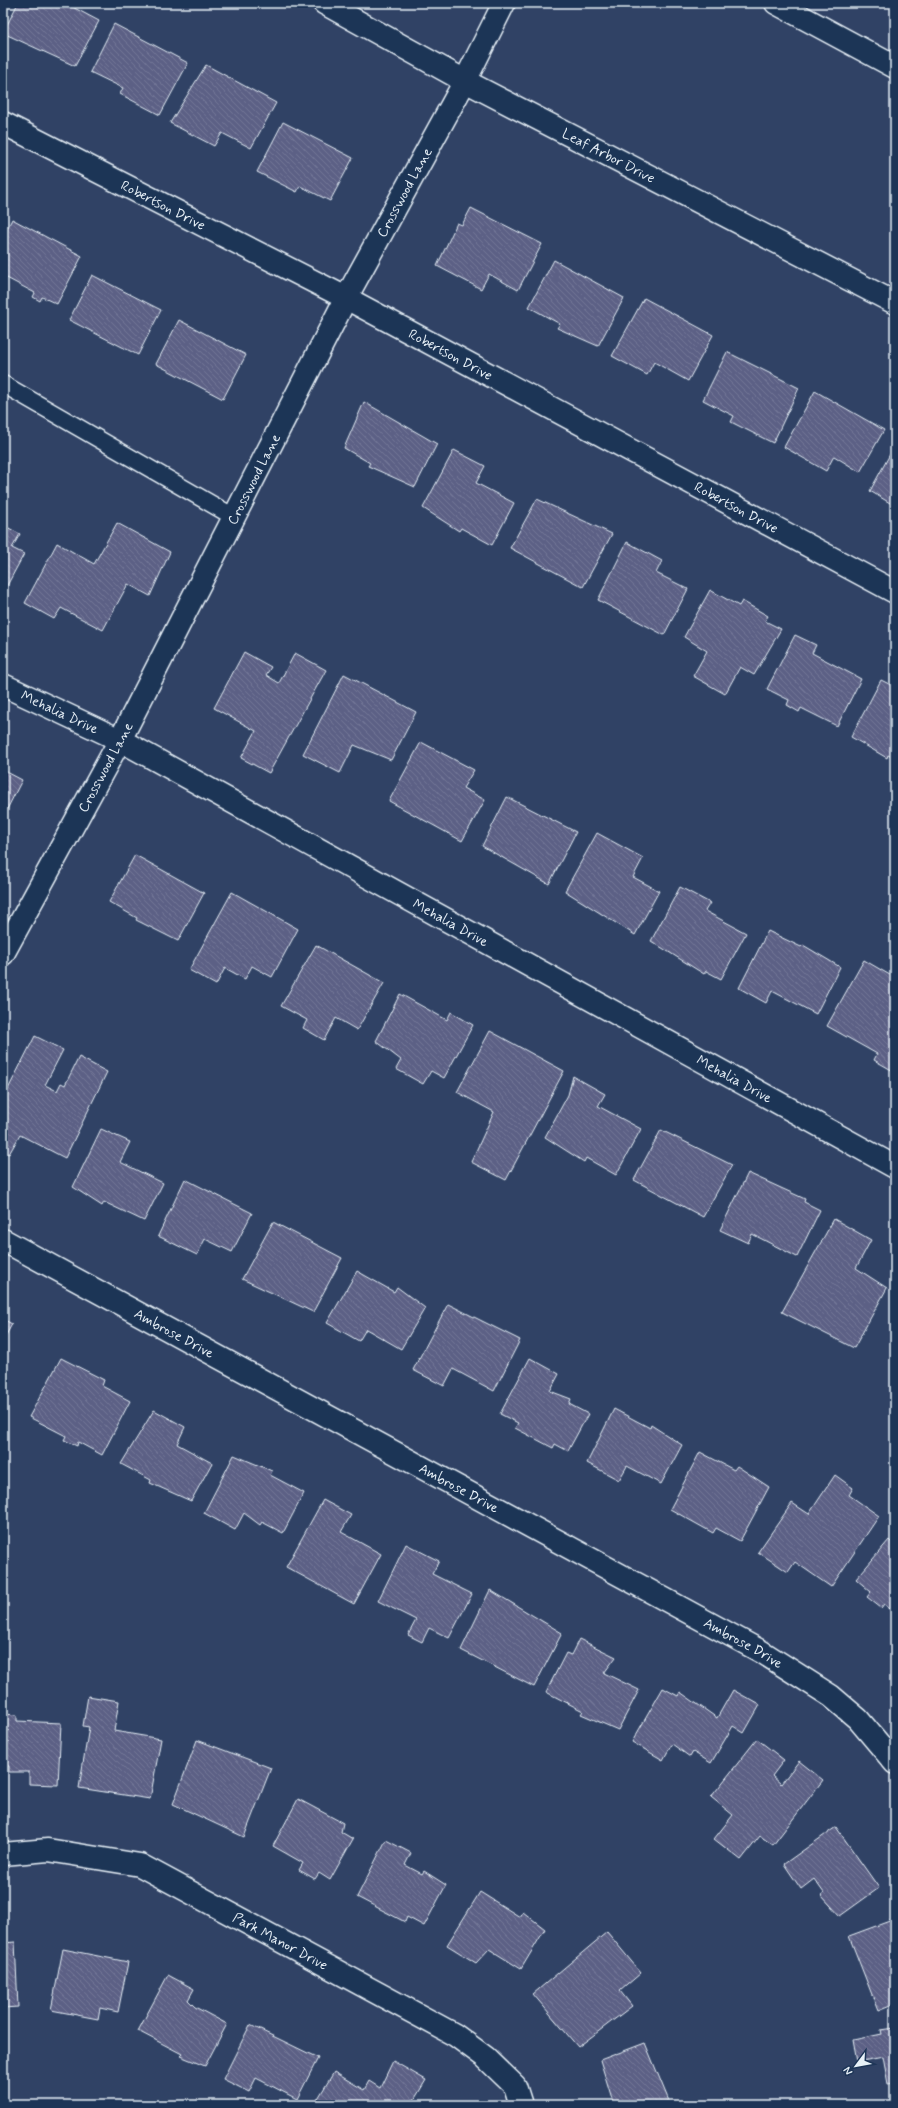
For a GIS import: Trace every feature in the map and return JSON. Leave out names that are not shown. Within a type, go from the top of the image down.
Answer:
[{"type":"street","name":"Leaf Arbor Drive","points":[[324,3],[465,81],[895,303]]},
{"type":"street","name":"Crosswood Lane","points":[[3,954],[120,740],[346,298],[465,81],[504,3]]},
{"type":"street","points":[[776,3],[895,67]]},
{"type":"street","name":"Robertson Drive","points":[[3,123],[346,298],[895,592]]},
{"type":"street","name":"Mehalia Drive","points":[[3,685],[120,740],[895,1167]]},
{"type":"street","name":"Ambrose Drive","points":[[3,1240],[762,1652],[831,1696],[858,1719],[895,1764]]},
{"type":"street","name":"Park Manor Drive","points":[[3,1854],[48,1850],[140,1865],[454,2035],[485,2057],[515,2086],[522,2105]]},
{"type":"lane","points":[[3,384],[234,517]]},
{"type":"building","points":[[18,3],[65,3],[99,21],[75,66],[3,33]]},
{"type":"building","points":[[114,24],[188,63],[160,115],[120,94],[123,88],[90,72]]},
{"type":"building","points":[[206,65],[276,103],[251,148],[222,133],[214,146],[170,123]]},
{"type":"building","points":[[283,122],[353,158],[330,201],[300,186],[297,192],[257,172]]},
{"type":"building","points":[[471,208],[542,244],[518,290],[489,274],[481,289],[437,266],[457,223],[462,225]]},
{"type":"building","points":[[12,219],[82,256],[57,304],[42,297],[40,301],[33,297],[35,293],[3,276],[3,237]]},
{"type":"building","points":[[554,260],[624,298],[598,346],[557,328],[560,324],[529,307]]},
{"type":"building","points":[[92,275],[161,310],[138,355],[69,320]]},
{"type":"building","points":[[644,298],[713,335],[688,381],[654,362],[647,375],[612,356]]},
{"type":"building","points":[[179,320],[246,355],[223,399],[156,364]]},
{"type":"building","points":[[727,352],[799,388],[773,443],[731,422],[734,416],[703,400]]},
{"type":"building","points":[[815,391],[884,430],[860,472],[834,456],[826,471],[784,447]]},
{"type":"building","points":[[364,402],[437,444],[415,487],[368,466],[370,463],[344,448]]},
{"type":"building","points":[[895,445],[895,506],[870,491]]},
{"type":"building","points":[[454,450],[485,466],[476,483],[514,503],[492,545],[461,528],[459,531],[423,508]]},
{"type":"building","points":[[537,499],[612,534],[583,587],[510,548]]},
{"type":"building","points":[[117,523],[170,552],[150,596],[128,584],[103,630],[61,608],[54,619],[25,603],[57,543],[94,564]]},
{"type":"building","points":[[3,525],[20,534],[12,548],[24,554],[3,593]]},
{"type":"building","points":[[627,542],[662,561],[656,573],[688,589],[664,635],[598,600]]},
{"type":"building","points":[[710,590],[739,606],[742,601],[768,616],[765,621],[781,629],[754,675],[740,667],[725,694],[693,676],[707,651],[684,637]]},
{"type":"building","points":[[795,635],[816,645],[812,653],[861,679],[837,726],[801,708],[799,712],[787,705],[789,700],[767,689]]},
{"type":"building","points":[[244,652],[271,667],[266,675],[279,683],[295,653],[326,670],[269,773],[241,758],[256,731],[214,708]]},
{"type":"building","points":[[344,674],[416,712],[391,760],[354,745],[340,773],[303,754]]},
{"type":"building","points":[[881,680],[895,687],[895,759],[888,755],[887,758],[851,737]]},
{"type":"building","points":[[421,742],[474,770],[463,788],[485,800],[462,841],[389,801]]},
{"type":"building","points":[[3,770],[22,780],[3,817]]},
{"type":"building","points":[[507,797],[576,832],[549,884],[482,846]]},
{"type":"building","points":[[597,833],[643,858],[633,877],[659,891],[635,935],[565,891]]},
{"type":"building","points":[[135,855],[204,893],[178,941],[136,920],[137,918],[109,902]]},
{"type":"building","points":[[680,887],[710,903],[705,911],[746,933],[721,979],[706,971],[704,974],[651,941]]},
{"type":"building","points":[[232,892],[298,929],[272,977],[252,966],[245,979],[225,968],[216,985],[189,970]]},
{"type":"building","points":[[768,931],[801,947],[803,945],[840,967],[816,1014],[772,991],[766,1003],[739,988]]},
{"type":"building","points":[[316,945],[384,983],[357,1030],[336,1018],[324,1040],[303,1028],[307,1020],[281,1006]]},
{"type":"building","points":[[864,960],[895,978],[895,1072],[874,1060],[877,1054],[827,1026]]},
{"type":"building","points":[[400,994],[447,1020],[451,1012],[473,1025],[444,1078],[431,1071],[423,1084],[396,1069],[401,1060],[376,1041]]},
{"type":"building","points":[[490,1031],[564,1071],[506,1180],[471,1162],[494,1112],[457,1092]]},
{"type":"building","points":[[35,1036],[63,1050],[45,1085],[57,1091],[61,1083],[65,1085],[79,1057],[107,1072],[65,1158],[20,1135],[9,1154],[3,1151],[3,1099]]},
{"type":"building","points":[[573,1076],[605,1094],[598,1106],[641,1129],[616,1175],[586,1158],[584,1162],[545,1137],[568,1095]]},
{"type":"building","points":[[101,1129],[130,1142],[120,1162],[163,1183],[144,1221],[104,1202],[102,1206],[73,1187]]},
{"type":"building","points":[[661,1130],[732,1165],[703,1217],[634,1180]]},
{"type":"building","points":[[748,1173],[805,1199],[804,1202],[820,1210],[797,1257],[752,1234],[748,1243],[720,1230]]},
{"type":"building","points":[[185,1179],[252,1213],[232,1252],[205,1239],[197,1255],[158,1236]]},
{"type":"building","points":[[834,1219],[871,1240],[856,1268],[887,1288],[854,1348],[782,1312]]},
{"type":"building","points":[[273,1222],[342,1258],[313,1312],[242,1279]]},
{"type":"building","points":[[357,1271],[394,1292],[397,1287],[425,1308],[401,1349],[366,1329],[359,1341],[327,1323]]},
{"type":"building","points":[[448,1304],[520,1340],[494,1391],[453,1369],[444,1386],[413,1370]]},
{"type":"building","points":[[3,1319],[12,1324],[3,1341]]},
{"type":"building","points":[[61,1358],[104,1380],[102,1386],[130,1401],[102,1455],[78,1442],[77,1446],[64,1440],[66,1436],[29,1417]]},
{"type":"building","points":[[530,1358],[559,1374],[550,1391],[571,1399],[569,1404],[588,1414],[568,1451],[555,1444],[553,1448],[515,1428],[518,1423],[500,1414]]},
{"type":"building","points":[[614,1409],[650,1428],[651,1425],[682,1445],[661,1484],[627,1466],[619,1480],[587,1463]]},
{"type":"building","points":[[154,1410],[185,1427],[177,1444],[212,1463],[191,1501],[150,1483],[151,1480],[121,1464]]},
{"type":"building","points":[[700,1452],[734,1470],[737,1466],[769,1487],[740,1541],[716,1528],[713,1533],[670,1509]]},
{"type":"building","points":[[234,1455],[272,1471],[270,1475],[304,1493],[283,1533],[262,1522],[260,1525],[244,1513],[235,1530],[204,1513]]},
{"type":"building","points":[[835,1475],[853,1488],[849,1495],[879,1516],[831,1587],[795,1562],[788,1572],[758,1552],[792,1503],[809,1514]]},
{"type":"building","points":[[323,1500],[351,1515],[341,1532],[381,1554],[354,1604],[286,1567]]},
{"type":"building","points":[[889,1540],[895,1546],[895,1613],[884,1604],[881,1608],[867,1597],[871,1592],[856,1579]]},
{"type":"building","points":[[406,1544],[439,1561],[432,1574],[472,1594],[449,1638],[429,1628],[422,1642],[408,1635],[416,1620],[378,1601]]},
{"type":"building","points":[[490,1590],[562,1633],[534,1687],[461,1650]]},
{"type":"building","points":[[579,1639],[616,1657],[604,1673],[639,1690],[618,1730],[581,1714],[583,1711],[546,1692],[566,1653],[571,1655]]},
{"type":"building","points":[[663,1688],[678,1696],[680,1692],[717,1718],[733,1690],[760,1705],[744,1733],[733,1726],[711,1763],[693,1752],[690,1757],[672,1744],[663,1760],[632,1742]]},
{"type":"building","points":[[88,1696],[119,1701],[114,1731],[161,1739],[150,1799],[79,1788],[89,1727],[83,1726]]},
{"type":"building","points":[[3,1714],[17,1715],[17,1721],[61,1723],[58,1785],[29,1784],[29,1772],[9,1772],[9,1766],[3,1765]]},
{"type":"building","points":[[757,1739],[784,1760],[772,1776],[781,1784],[799,1761],[823,1780],[773,1845],[760,1836],[741,1860],[714,1839],[733,1815],[711,1797]]},
{"type":"building","points":[[197,1740],[271,1768],[244,1837],[173,1804]]},
{"type":"building","points":[[298,1799],[343,1823],[341,1832],[353,1839],[330,1880],[319,1873],[315,1879],[299,1870],[303,1863],[273,1846]]},
{"type":"building","points":[[836,1827],[879,1888],[840,1916],[821,1895],[824,1893],[814,1879],[801,1889],[784,1864]]},
{"type":"building","points":[[386,1840],[411,1853],[405,1865],[422,1874],[424,1871],[446,1885],[424,1926],[407,1917],[405,1922],[357,1897]]},
{"type":"building","points":[[480,1892],[520,1917],[523,1912],[545,1929],[521,1969],[489,1949],[476,1963],[447,1945]]},
{"type":"building","points":[[895,1919],[895,2003],[878,2010],[849,1936]]},
{"type":"building","points":[[607,1932],[641,1973],[620,1991],[632,2006],[578,2047],[533,1994]]},
{"type":"building","points":[[15,1942],[18,2007],[3,2008],[3,1943]]},
{"type":"building","points":[[63,1949],[128,1962],[118,2012],[100,2008],[98,2019],[51,2010]]},
{"type":"building","points":[[168,1975],[194,1989],[188,2000],[195,2007],[227,2024],[205,2066],[180,2056],[182,2054],[138,2031]]},
{"type":"building","points":[[250,2025],[318,2058],[297,2099],[256,2078],[249,2092],[223,2079]]},
{"type":"building","points":[[895,2028],[895,2083],[888,2084],[883,2057],[857,2062],[853,2040],[882,2034],[881,2030]]},
{"type":"building","points":[[645,2043],[669,2101],[664,2105],[614,2105],[600,2060]]},
{"type":"building","points":[[393,2061],[426,2080],[411,2105],[314,2105],[334,2072],[364,2090],[369,2081],[380,2088]]}]
